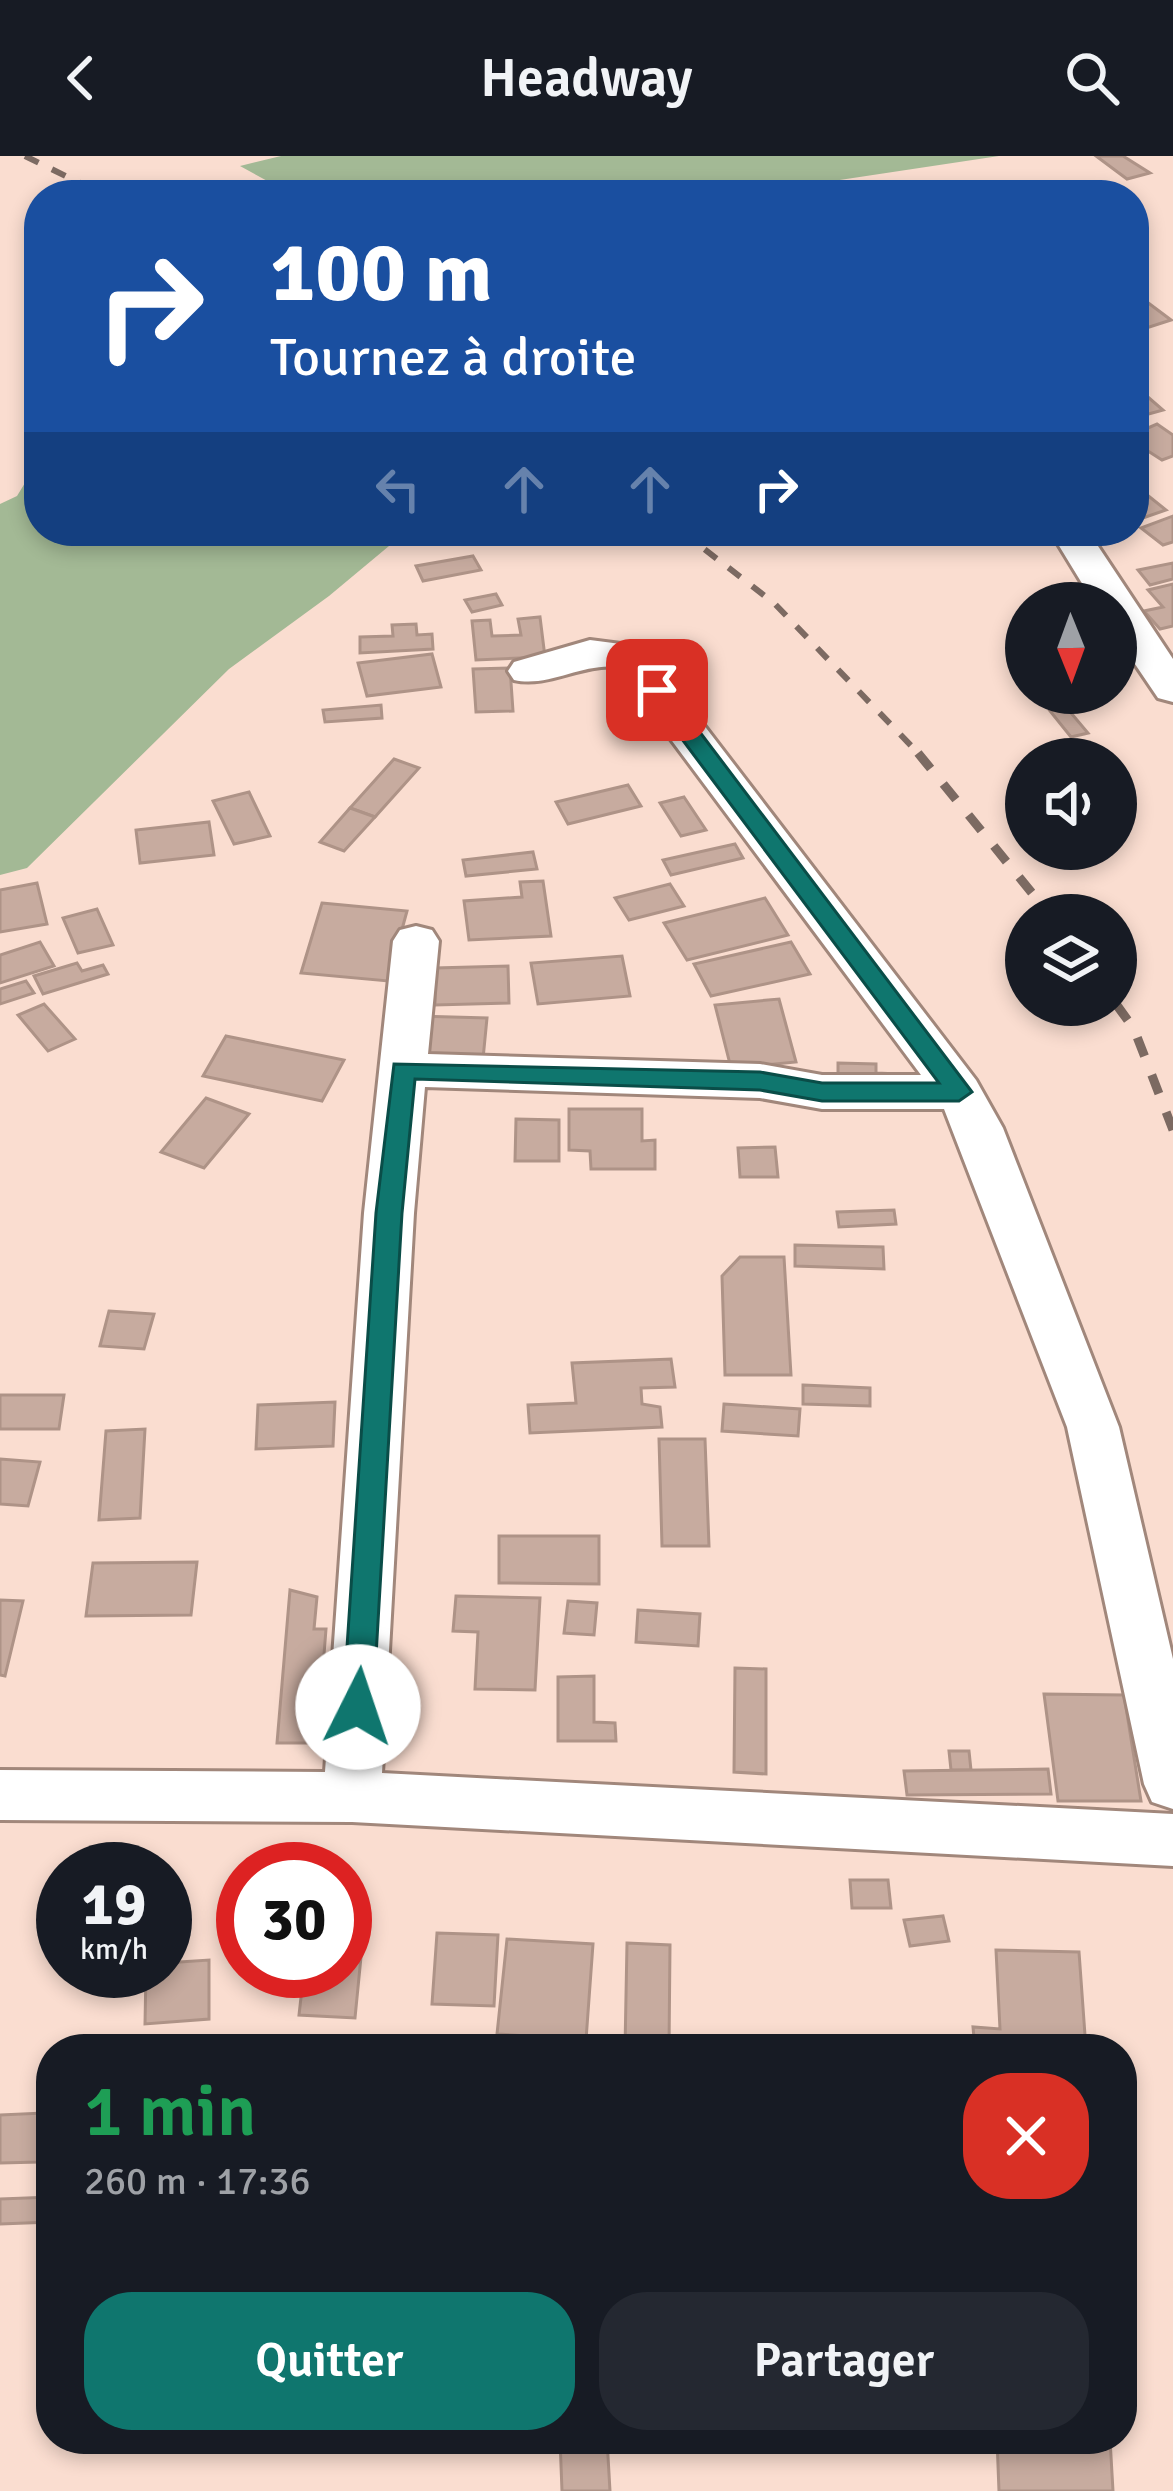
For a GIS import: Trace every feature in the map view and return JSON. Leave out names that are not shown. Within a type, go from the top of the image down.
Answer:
[{"type":"street","points":[[1078,546],[1101,582]]},
{"type":"street","points":[[1137,636],[1173,688]]},
{"type":"street","points":[[529,671],[590,652],[630,656],[959,1092],[979,1128],[1093,1427],[1119,1524],[1173,1784]]},
{"type":"street","points":[[352,1797],[389,1213],[416,941]]},
{"type":"street","points":[[403,1070],[760,1081],[843,1093],[959,1092]]},
{"type":"street","points":[[0,1795],[352,1797],[1173,1840]]},
{"type":"green space","points":[[281,156],[999,156],[840,180],[266,180],[240,166]]},
{"type":"green space","points":[[24,485],[24,546],[389,546],[229,669],[27,868],[0,875],[0,504],[17,496]]},
{"type":"building","points":[[1096,156],[1123,156],[1150,173],[1127,179]]},
{"type":"building","points":[[1149,304],[1171,320],[1149,327]]},
{"type":"building","points":[[1149,398],[1163,410],[1149,414]]},
{"type":"building","points":[[1157,424],[1173,435],[1173,456],[1162,460],[1149,452],[1149,427]]},
{"type":"building","points":[[1149,496],[1166,510],[1149,516]]},
{"type":"building","points":[[1173,516],[1173,542],[1163,545],[1149,534],[1149,525]]},
{"type":"building","points":[[473,556],[481,570],[423,581],[416,566]]},
{"type":"building","points":[[1173,563],[1173,579],[1150,585],[1138,570]]},
{"type":"building","points":[[1173,584],[1173,626],[1160,629],[1144,611],[1163,607],[1148,590]]},
{"type":"building","points":[[496,594],[502,605],[472,612],[465,600]]},
{"type":"building","points":[[540,617],[545,657],[476,660],[472,621],[490,620],[492,636],[521,635],[518,619]]},
{"type":"building","points":[[416,624],[417,635],[432,634],[433,649],[360,653],[360,637],[393,636],[392,625]]},
{"type":"building","points":[[432,654],[441,687],[367,696],[358,663]]},
{"type":"building","points":[[510,668],[513,711],[476,712],[473,669]]},
{"type":"building","points":[[381,705],[382,718],[325,722],[323,710]]},
{"type":"building","points":[[1052,714],[1072,714],[1088,733],[1071,737]]},
{"type":"building","points":[[394,759],[419,768],[375,817],[350,808]]},
{"type":"building","points":[[628,785],[641,806],[568,824],[556,802]]},
{"type":"building","points":[[249,792],[270,836],[234,844],[213,801]]},
{"type":"building","points":[[684,797],[706,830],[681,836],[660,803]]},
{"type":"building","points":[[350,808],[375,817],[344,851],[320,842]]},
{"type":"building","points":[[209,822],[214,855],[140,863],[136,830]]},
{"type":"building","points":[[735,844],[743,858],[671,875],[663,860]]},
{"type":"building","points":[[533,852],[537,869],[466,876],[463,860]]},
{"type":"building","points":[[543,881],[551,936],[469,940],[464,901],[522,897],[520,882]]},
{"type":"building","points":[[37,883],[47,924],[0,932],[0,890]]},
{"type":"building","points":[[670,884],[684,906],[629,920],[615,898]]},
{"type":"building","points":[[765,898],[788,935],[687,960],[664,923]]},
{"type":"building","points":[[322,903],[407,911],[388,981],[301,973]]},
{"type":"building","points":[[97,909],[113,945],[78,953],[63,918]]},
{"type":"building","points":[[40,942],[54,966],[0,983],[0,955]]},
{"type":"building","points":[[791,942],[810,974],[711,996],[694,964]]},
{"type":"building","points":[[622,956],[630,996],[538,1004],[531,963]]},
{"type":"building","points":[[77,963],[82,971],[103,965],[108,974],[43,994],[34,976]]},
{"type":"building","points":[[508,966],[509,1003],[435,1005],[435,968]]},
{"type":"building","points":[[26,981],[34,993],[0,1004],[0,989]]},
{"type":"building","points":[[779,999],[796,1062],[731,1068],[715,1005]]},
{"type":"building","points":[[44,1004],[75,1039],[48,1051],[18,1015]]},
{"type":"building","points":[[416,1016],[487,1018],[483,1059],[411,1057]]},
{"type":"building","points":[[226,1036],[344,1060],[322,1101],[203,1076]]},
{"type":"building","points":[[838,1063],[876,1064],[876,1073],[898,1074],[899,1092],[814,1074],[838,1075]]},
{"type":"building","points":[[206,1098],[249,1114],[204,1168],[161,1152]]},
{"type":"building","points":[[569,1109],[642,1109],[642,1141],[655,1140],[655,1169],[591,1169],[590,1151],[569,1150]]},
{"type":"building","points":[[516,1119],[559,1120],[559,1161],[515,1161]]},
{"type":"building","points":[[775,1147],[778,1177],[740,1177],[738,1148]]},
{"type":"building","points":[[894,1210],[896,1224],[839,1227],[837,1212]]},
{"type":"building","points":[[795,1245],[883,1247],[884,1269],[795,1266]]},
{"type":"building","points":[[740,1257],[784,1257],[791,1375],[725,1375],[722,1276]]},
{"type":"building","points":[[109,1311],[154,1314],[144,1349],[100,1346]]},
{"type":"building","points":[[671,1359],[675,1387],[641,1388],[642,1404],[660,1407],[662,1427],[530,1433],[528,1405],[576,1403],[572,1363]]},
{"type":"building","points":[[803,1385],[870,1388],[870,1406],[803,1404]]},
{"type":"building","points":[[0,1395],[64,1395],[59,1429],[0,1429]]},
{"type":"building","points":[[335,1402],[333,1446],[256,1449],[258,1405]]},
{"type":"building","points":[[724,1404],[800,1409],[798,1436],[722,1431]]},
{"type":"building","points":[[145,1429],[140,1518],[99,1520],[106,1431]]},
{"type":"building","points":[[659,1439],[705,1439],[709,1546],[662,1546]]},
{"type":"building","points":[[0,1459],[40,1462],[28,1506],[0,1504]]},
{"type":"building","points":[[499,1536],[599,1536],[599,1584],[499,1583]]},
{"type":"building","points":[[197,1562],[191,1615],[86,1616],[93,1563]]},
{"type":"building","points":[[290,1590],[317,1597],[314,1629],[326,1629],[317,1743],[277,1743]]},
{"type":"building","points":[[456,1596],[540,1598],[535,1690],[475,1689],[478,1632],[453,1631]]},
{"type":"building","points":[[0,1600],[23,1601],[5,1676],[0,1675]]},
{"type":"building","points":[[568,1601],[597,1603],[594,1635],[564,1633]]},
{"type":"building","points":[[638,1610],[700,1614],[698,1646],[636,1642]]},
{"type":"building","points":[[735,1668],[766,1669],[766,1774],[734,1772]]},
{"type":"building","points":[[594,1676],[594,1722],[615,1723],[616,1741],[558,1741],[558,1677]]},
{"type":"building","points":[[1044,1694],[1124,1695],[1141,1801],[1058,1801]]},
{"type":"building","points":[[949,1751],[969,1751],[971,1770],[951,1770]]},
{"type":"building","points":[[1048,1769],[1051,1794],[907,1795],[904,1771]]},
{"type":"building","points":[[850,1880],[888,1880],[891,1908],[852,1908]]},
{"type":"building","points":[[943,1916],[949,1941],[910,1946],[904,1920]]},
{"type":"building","points":[[437,1933],[498,1935],[494,2006],[432,2004]]},
{"type":"building","points":[[507,1939],[593,1944],[586,2034],[497,2034]]},
{"type":"building","points":[[627,1943],[670,1945],[669,2034],[625,2034]]},
{"type":"building","points":[[996,1950],[1079,1952],[1085,2034],[974,2034],[973,2027],[1000,2029]]},
{"type":"building","points":[[209,1960],[209,2019],[145,2024],[145,1998],[192,1998],[192,1961]]},
{"type":"building","points":[[301,1998],[357,1998],[355,2018],[299,2015]]},
{"type":"building","points":[[36,2113],[36,2162],[0,2163],[0,2115]]},
{"type":"building","points":[[36,2198],[36,2223],[0,2224],[0,2199]]},
{"type":"building","points":[[561,2454],[608,2454],[610,2491],[562,2491]]},
{"type":"building","points":[[998,2454],[1111,2454],[1113,2491],[999,2491]]},
{"type":"railway","points":[[25,156],[74,180]]},
{"type":"railway","points":[[700,546],[774,603],[921,756]]},
{"type":"railway","points":[[918,753],[1033,894]]},
{"type":"railway","points":[[1132,1026],[1173,1130]]},
{"type":"route","points":[[358,1707],[389,1213],[403,1070],[760,1081],[822,1092],[959,1092],[657,690]]}]
